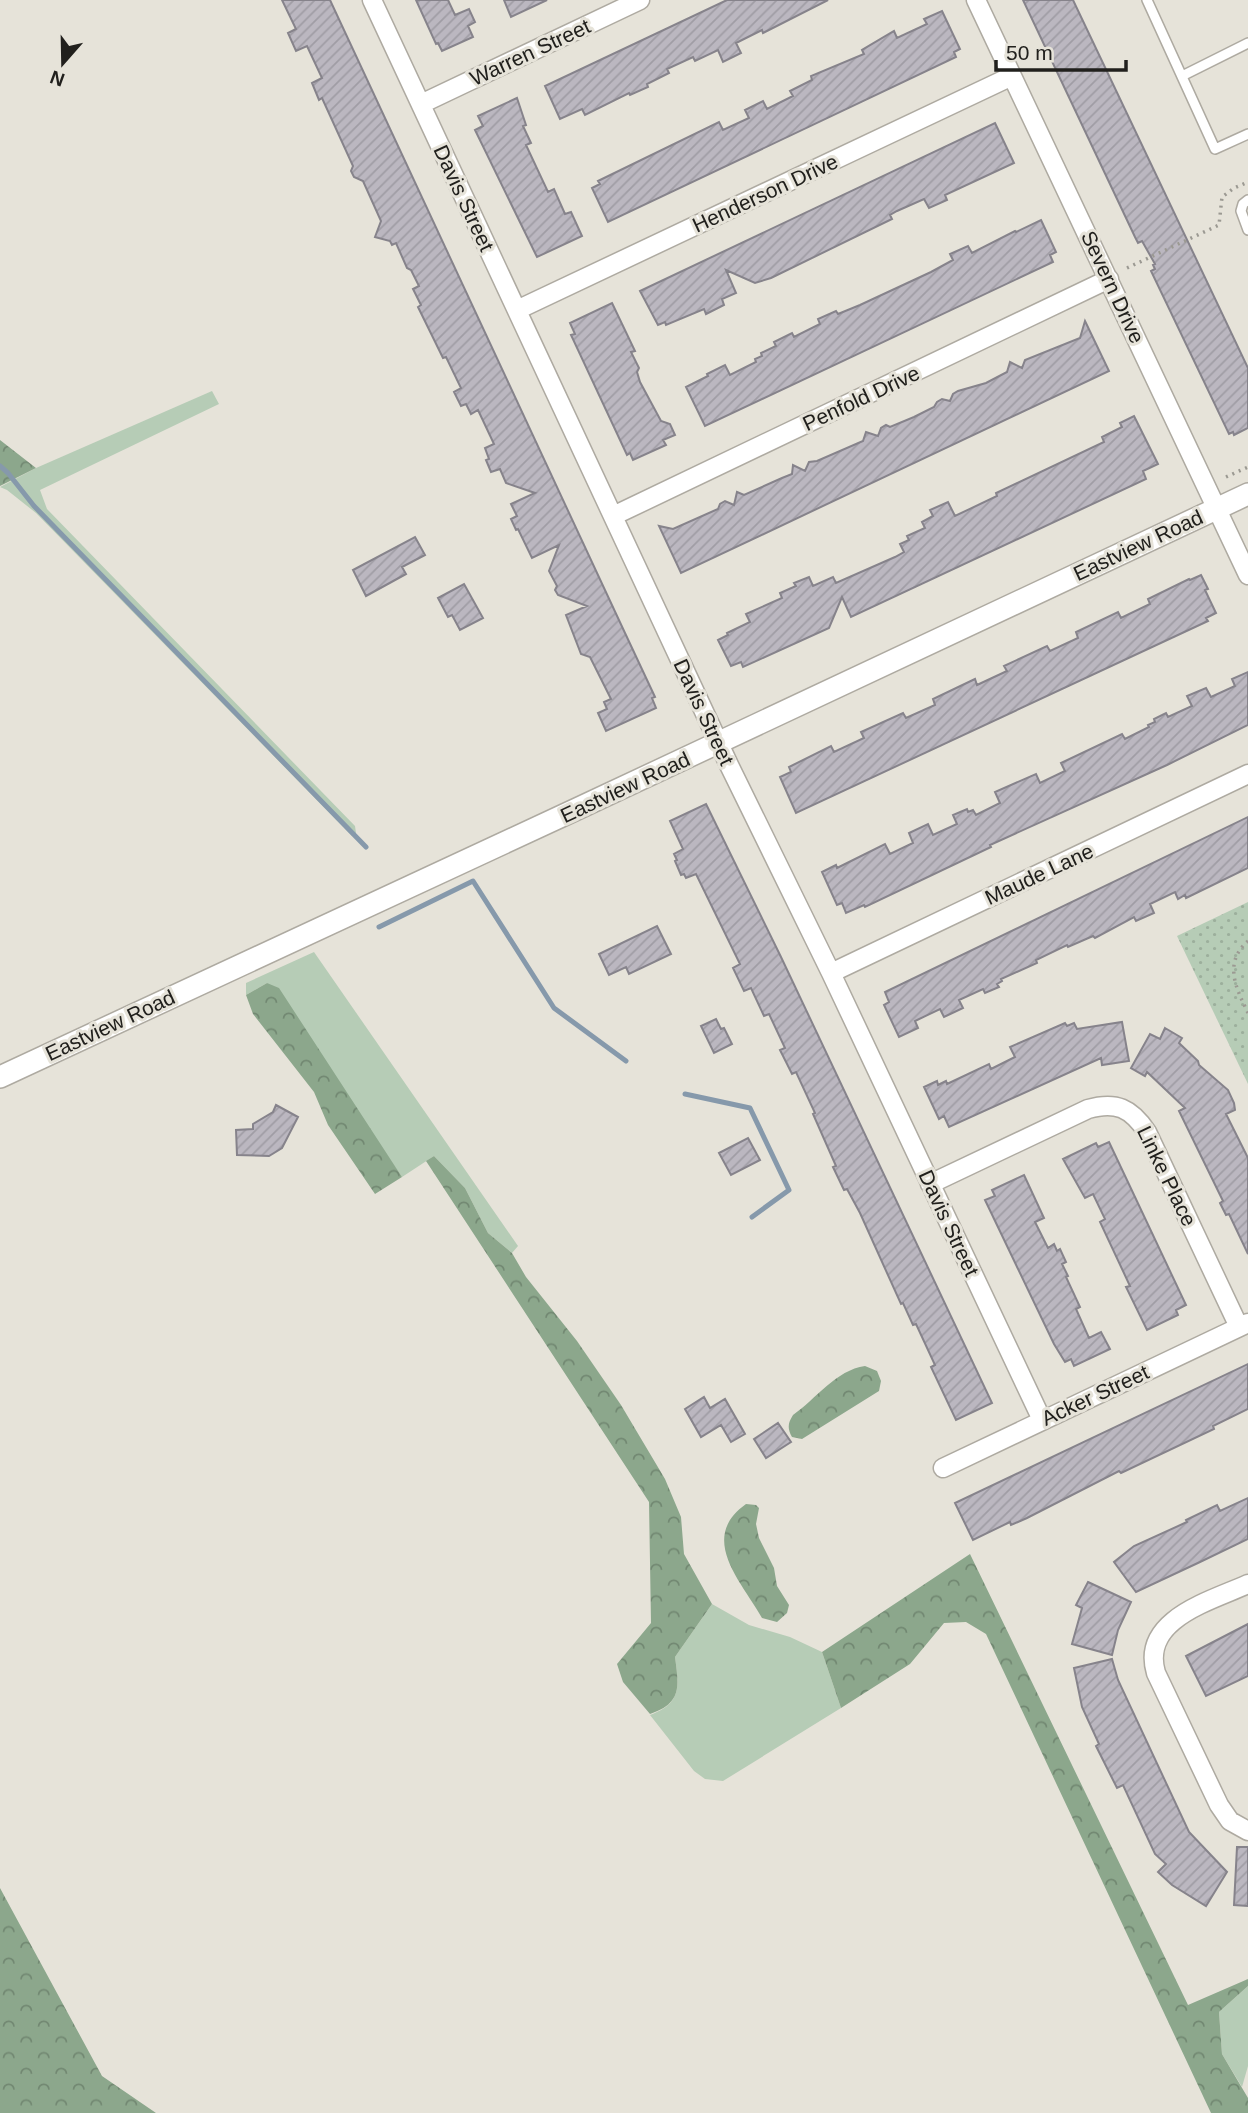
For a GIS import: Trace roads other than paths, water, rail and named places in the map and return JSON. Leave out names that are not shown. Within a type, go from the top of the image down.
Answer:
[{"type":"street","name":"Davis Street","points":[[372,0],[612,516],[1042,1420]]},
{"type":"street","name":"Warren Street","points":[[421,104],[640,0]]},
{"type":"street","name":"Severn Drive","points":[[976,0],[1248,575]]},
{"type":"street","name":"Henderson Drive","points":[[517,310],[1012,76]]},
{"type":"street","name":"Penfold Drive","points":[[612,516],[1109,279]]},
{"type":"street","name":"Eastview Road","points":[[0,1077],[1248,494]]},
{"type":"street","name":"Maude Lane","points":[[831,972],[1248,775]]},
{"type":"street","name":"Linke Place","points":[[930,1184],[1088,1110],[1110,1106],[1130,1111],[1147,1132],[1244,1325]]},
{"type":"street","name":"Acker Street","points":[[943,1468],[1244,1325]]},
{"type":"street","points":[[1248,1584],[1173,1620],[1159,1634],[1153,1654],[1156,1673],[1219,1805],[1230,1821],[1248,1831]]},
{"type":"lane","points":[[1147,0],[1215,149],[1248,134]]},
{"type":"lane","points":[[1182,76],[1248,43]]},
{"type":"lane","points":[[1248,201],[1243,204],[1241,211],[1248,230]]},
{"type":"waterway","points":[[0,466],[34,506],[366,847]]},
{"type":"waterway","points":[[379,927],[473,881],[554,1008],[626,1061]]},
{"type":"waterway","points":[[685,1094],[750,1108],[789,1190],[752,1217]]}]
